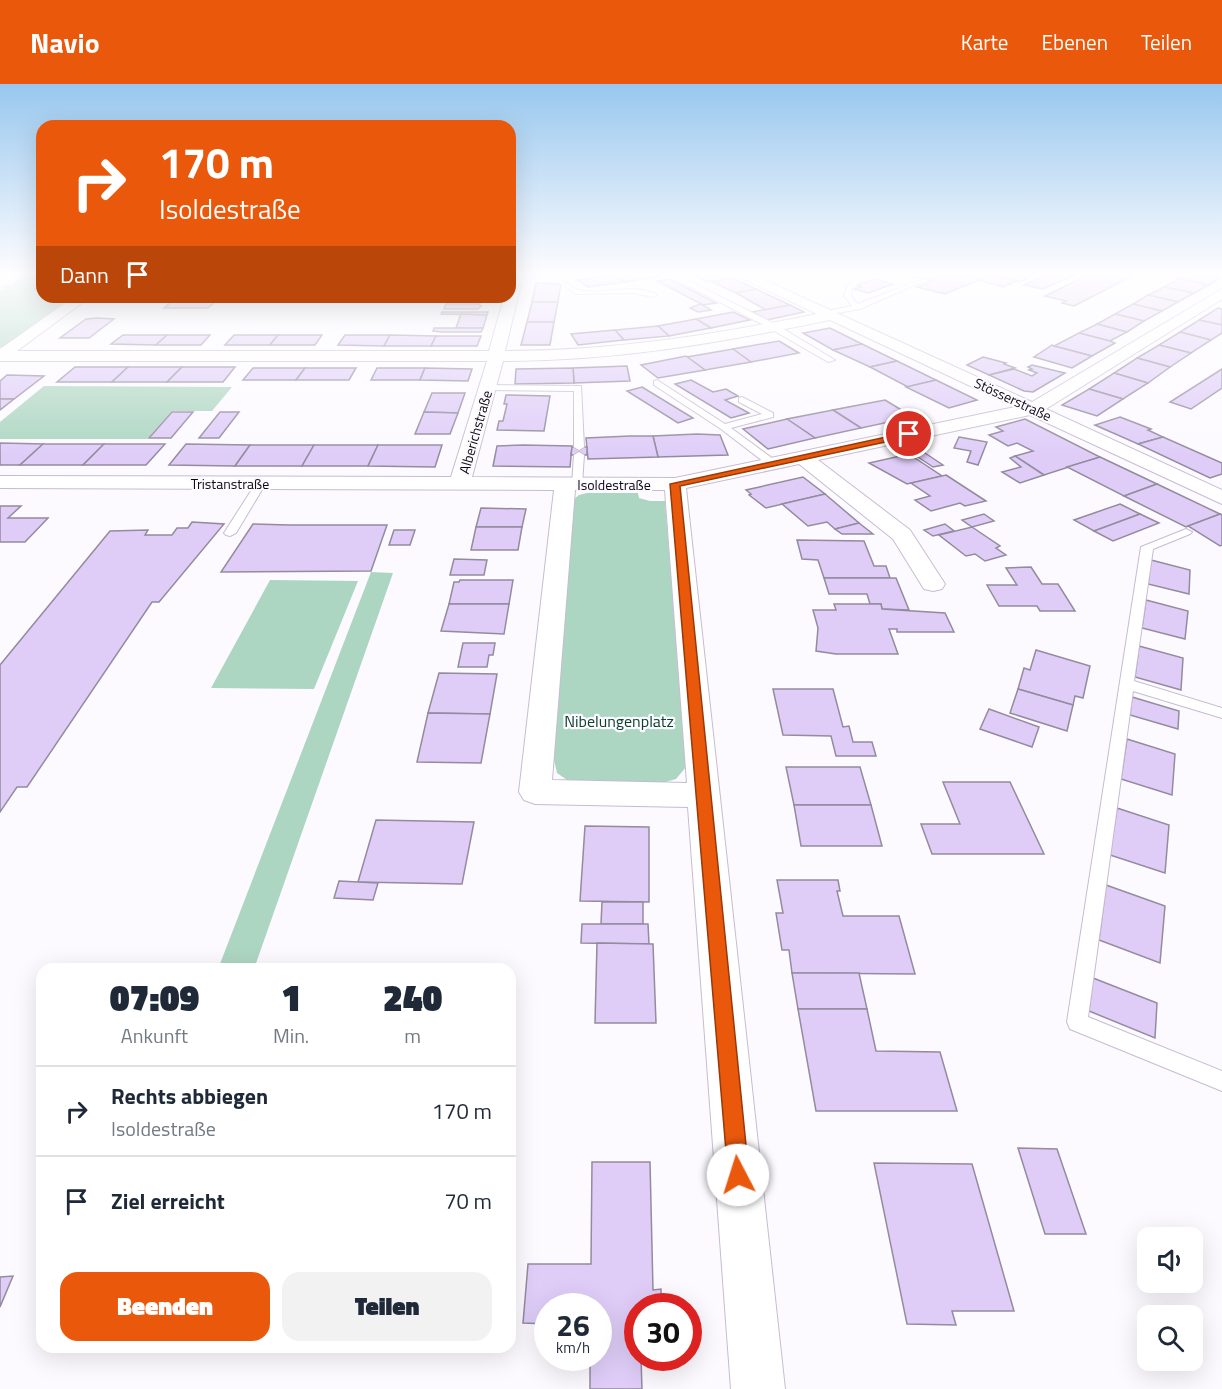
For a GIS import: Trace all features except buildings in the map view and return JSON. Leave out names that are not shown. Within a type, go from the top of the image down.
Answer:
[{"type":"street","points":[[0,356],[31,334]]},
{"type":"street","name":"Alberichstraße","points":[[460,483],[501,334]]},
{"type":"street","points":[[0,356],[496,357],[619,353],[691,344],[740,334]]},
{"type":"street","name":"Stösserstraße","points":[[874,334],[1222,498]]},
{"type":"street","name":"Isoldestraße","points":[[460,483],[675,484],[1034,409],[1156,334]]},
{"type":"street","points":[[802,457],[902,535],[933,584]]},
{"type":"street","name":"Tristanstraße","points":[[0,482],[460,483]]},
{"type":"street","points":[[571,483],[535,792],[702,795]]},
{"type":"street","points":[[675,484],[758,1389]]},
{"type":"lane","points":[[786,334],[831,360]]},
{"type":"lane","points":[[657,383],[724,427],[772,463]]},
{"type":"lane","points":[[488,388],[578,388],[579,451],[571,483]]},
{"type":"lane","points":[[724,427],[770,415],[742,400]]},
{"type":"lane","points":[[230,533],[261,483]]},
{"type":"lane","points":[[1186,532],[1147,547],[1077,1022],[1222,1081]]},
{"type":"lane","points":[[1127,684],[1222,713]]},
{"type":"green space","points":[[0,334],[24,334],[5,347],[0,347]]},
{"type":"green space","points":[[44,386],[232,387],[212,411],[172,411],[147,439],[0,439],[0,422]]},
{"type":"green space","name":"Nibelungenplatz","points":[[587,493],[638,493],[639,498],[665,501],[686,767],[676,779],[655,785],[570,782],[557,773],[554,760],[574,499]]},
{"type":"green space","points":[[371,572],[393,573],[256,963],[220,963]]},
{"type":"green space","points":[[270,580],[358,581],[314,689],[211,688]]},
{"type":"route","points":[[738,1175],[675,484],[909,434]]}]
